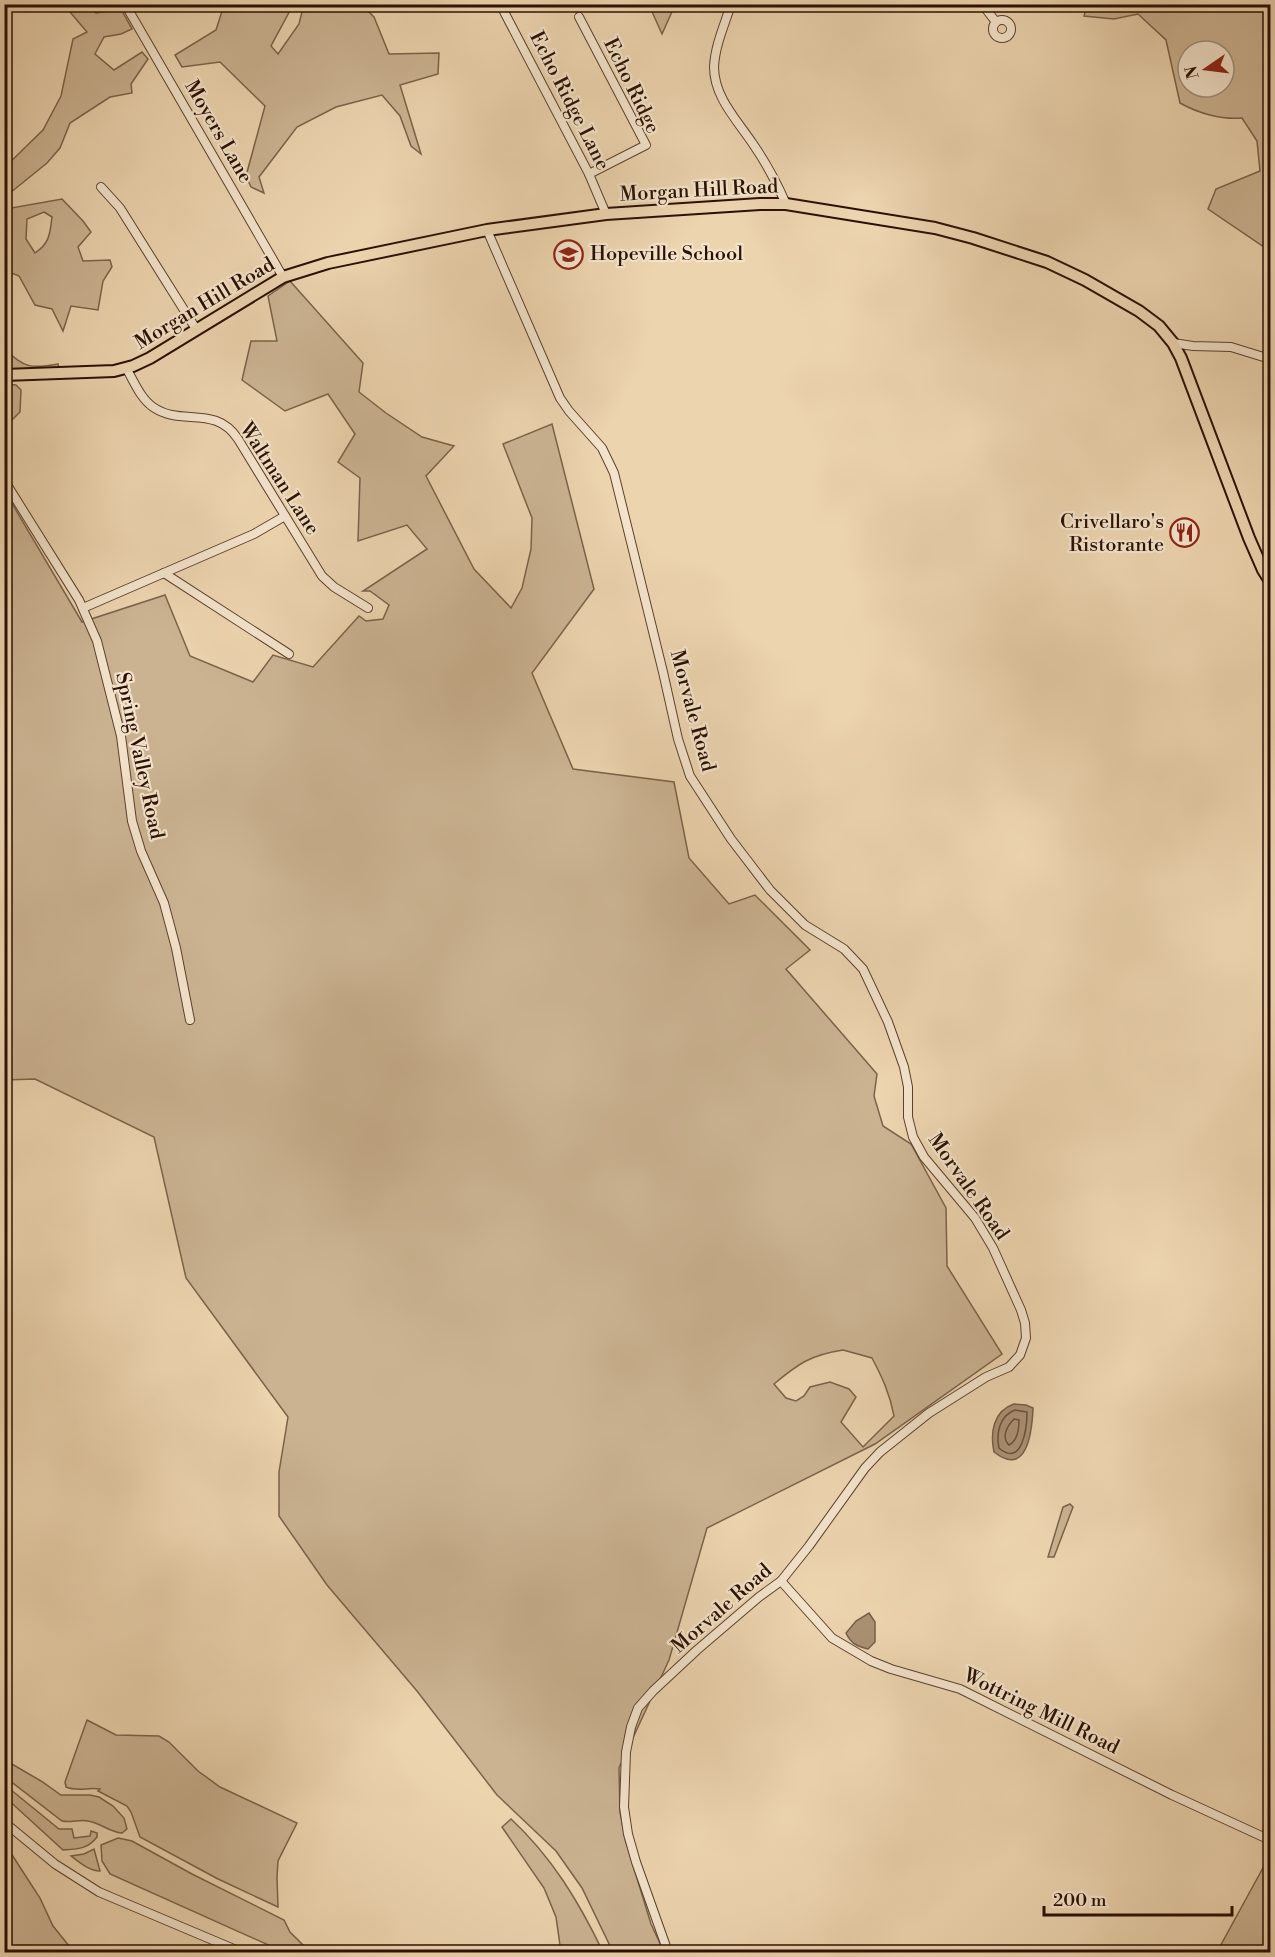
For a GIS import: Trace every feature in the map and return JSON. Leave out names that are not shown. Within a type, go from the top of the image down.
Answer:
[{"type":"main road","name":"Morgan Hill Road","points":[[4,375],[103,372],[126,368],[150,358],[283,277],[328,263],[487,230],[606,214],[734,205],[786,204],[934,228],[1008,248],[1073,274],[1112,294],[1159,326],[1173,343],[1249,538],[1270,580]]},
{"type":"street","name":"Moyers Lane","points":[[125,4],[283,277]]},
{"type":"street","name":"Echo Ridge Lane","points":[[500,4],[589,174],[606,214]]},
{"type":"street","points":[[731,4],[717,48],[714,69],[716,80],[725,102],[777,183],[786,204]]},
{"type":"street","points":[[982,4],[996,22]]},
{"type":"street","name":"Echo Ridge","points":[[579,17],[646,145],[589,174]]},
{"type":"street","points":[[101,187],[120,208],[196,329]]},
{"type":"street","name":"Morvale Road","points":[[487,230],[560,398],[598,443],[614,473],[677,736],[690,776],[730,839],[766,885],[805,924],[844,949],[863,969],[888,1022],[904,1067],[908,1087],[908,1117],[913,1137],[924,1157],[983,1230],[1025,1323],[1026,1338],[1022,1349],[1009,1367],[986,1377],[929,1413],[880,1452],[865,1468],[781,1581],[759,1597],[653,1691],[638,1708],[626,1752],[624,1807],[628,1834],[668,1953]]},
{"type":"street","points":[[1173,343],[1231,347],[1270,359]]},
{"type":"street","name":"Waltman Lane","points":[[126,368],[142,396],[157,410],[173,415],[210,418],[230,429],[314,566],[327,582],[368,608]]},
{"type":"street","name":"Spring Valley Road","points":[[4,480],[83,608],[98,645],[118,723],[132,821],[143,855],[164,903],[176,948],[190,1020]]},
{"type":"street","points":[[83,608],[254,534],[285,516]]},
{"type":"street","points":[[164,573],[289,654]]},
{"type":"street","name":"Wottring Mill Road","points":[[781,1581],[832,1638],[871,1661],[960,1689],[1172,1795],[1270,1840]]},
{"type":"street","points":[[4,1822],[55,1864],[99,1892],[241,1953]]},
{"type":"shaded area","points":[[304,4],[362,5],[374,17],[389,54],[439,53],[438,74],[400,85],[421,154],[411,146],[400,116],[382,95],[336,107],[297,127],[259,177],[264,193],[251,187],[246,176],[265,106],[220,62],[182,67],[175,55],[216,30],[224,5],[293,5],[271,46],[278,54],[299,24]]},
{"type":"shaded area","points":[[1087,4],[1270,5],[1270,251],[1208,209],[1216,189],[1260,171],[1257,141],[1242,118],[1210,115],[1180,103],[1179,99],[1236,99],[1236,39],[1176,39],[1176,85],[1166,40],[1138,14],[1114,19],[1084,16]]},
{"type":"shaded area","points":[[64,5],[88,5],[96,13],[121,9],[132,29],[104,37],[95,54],[114,70],[142,52],[148,59],[131,84],[132,93],[110,97],[70,123],[60,148],[47,163],[5,197],[5,167],[43,130],[61,96],[73,39],[87,32]]},
{"type":"shaded area","points":[[649,5],[675,5],[662,34]]},
{"type":"shaded area","points":[[62,199],[83,221],[91,232],[78,247],[83,261],[110,260],[112,267],[103,281],[98,310],[71,306],[63,331],[52,309],[35,305],[19,276],[4,270],[5,207],[6,209]],"holes":[[[44,212],[52,217],[50,233],[35,253],[26,239],[27,219]]]},
{"type":"shaded area","points":[[290,281],[363,363],[359,392],[422,437],[454,446],[426,476],[474,569],[511,608],[522,588],[531,549],[532,518],[503,444],[552,424],[594,589],[532,673],[573,769],[674,782],[689,858],[729,904],[755,895],[810,950],[786,969],[877,1074],[874,1096],[883,1126],[911,1144],[946,1208],[947,1266],[1002,1354],[875,1444],[707,1528],[669,1660],[619,1768],[620,1812],[625,1839],[651,1924],[664,1952],[613,1952],[582,1888],[556,1851],[497,1795],[417,1691],[327,1585],[279,1516],[279,1472],[288,1417],[186,1278],[154,1137],[35,1079],[5,1080],[4,490],[82,622],[165,595],[190,656],[253,682],[273,655],[313,667],[359,616],[366,621],[383,619],[389,605],[370,591],[363,591],[427,549],[407,525],[358,541],[360,478],[338,462],[355,434],[328,394],[285,411],[242,380],[251,341],[277,341],[268,296]],"holes":[[[843,1350],[872,1358],[885,1386],[894,1416],[863,1447],[841,1422],[856,1397],[849,1389],[830,1382],[810,1387],[804,1396],[796,1401],[786,1398],[774,1384],[798,1365],[822,1354]]]},
{"type":"shaded area","points":[[4,348],[17,360],[28,365],[58,364],[59,369],[5,372]]},
{"type":"shaded area","points":[[5,384],[16,385],[21,390],[20,412],[13,419],[5,418]]},
{"type":"shaded area","points":[[1070,1504],[1073,1507],[1054,1557],[1048,1557],[1063,1507]]},
{"type":"shaded area","points":[[87,1720],[116,1735],[159,1736],[169,1742],[198,1771],[220,1787],[297,1823],[278,1861],[278,1907],[218,1879],[140,1837],[127,1806],[98,1791],[100,1789],[66,1787],[65,1782]]},
{"type":"shaded area","points":[[5,1760],[61,1795],[99,1797],[113,1806],[124,1818],[127,1829],[122,1833],[88,1821],[62,1821],[5,1777]]},
{"type":"shaded area","points":[[5,1785],[59,1829],[72,1829],[74,1838],[90,1836],[91,1831],[97,1833],[97,1837],[86,1846],[63,1850],[5,1797]]},
{"type":"shaded area","points":[[511,1819],[552,1865],[584,1915],[603,1952],[561,1952],[556,1917],[544,1888],[502,1827]]},
{"type":"shaded area","points":[[118,1838],[132,1841],[284,1920],[290,1932],[310,1952],[284,1952],[110,1874],[102,1861],[101,1845]]},
{"type":"shaded area","points":[[5,1844],[40,1898],[53,1926],[74,1952],[5,1952]]},
{"type":"shaded area","points":[[94,1849],[100,1871],[88,1868],[71,1856],[84,1854]]},
{"type":"shaded area","points":[[1270,1855],[1270,1952],[1217,1952]]},
{"type":"water","points":[[1014,1404],[1033,1408],[1031,1429],[1026,1449],[1021,1456],[1005,1459],[994,1452],[993,1430],[1001,1412]]},
{"type":"water","points":[[869,1613],[875,1622],[875,1642],[868,1649],[855,1644],[846,1633],[856,1621]]},
{"type":"place","name":"Hopeville School","points":[[569,254]]},
{"type":"place","name":"Crivellaro's Ristorante","points":[[1185,533]]}]
